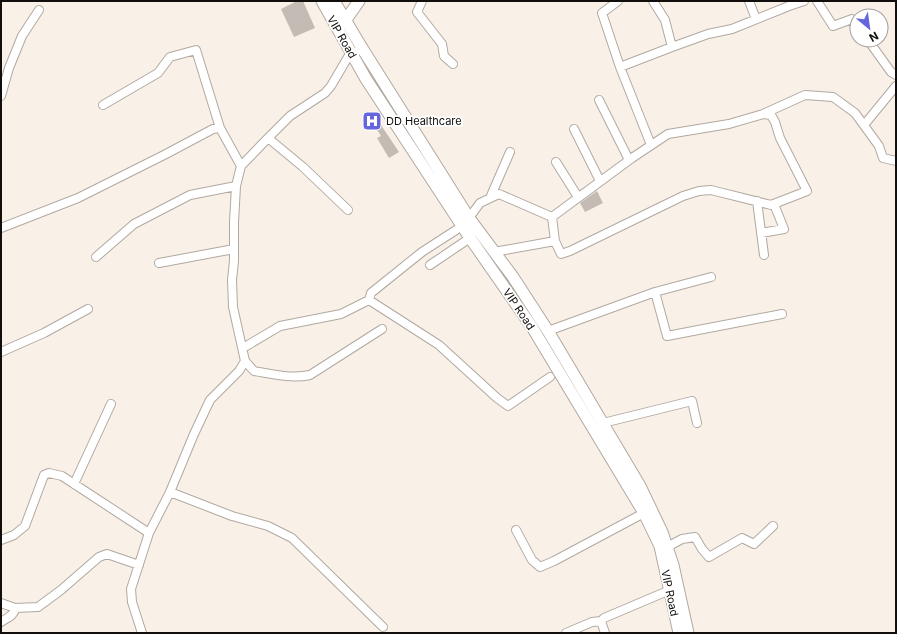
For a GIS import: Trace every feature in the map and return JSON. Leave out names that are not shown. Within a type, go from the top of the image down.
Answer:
[{"type":"main road","name":"VIP Road","points":[[322,1],[341,24],[357,51],[469,218],[513,277],[548,331],[640,486],[662,532],[673,565],[678,606],[679,633]]},
{"type":"main road","name":"VIP Road","points":[[334,1],[341,24]]},
{"type":"main road","points":[[341,24],[359,1]]},
{"type":"main road","name":"VIP Road","points":[[357,51],[366,79],[470,238],[532,327],[644,514],[660,546],[670,590],[678,606],[688,633]]},
{"type":"street","points":[[422,1],[417,12],[442,44],[444,56],[453,64]]},
{"type":"street","points":[[618,1],[602,13],[620,66],[651,145]]},
{"type":"street","points":[[653,1],[665,20],[672,47]]},
{"type":"street","points":[[749,1],[756,19]]},
{"type":"street","points":[[620,66],[708,34],[732,28],[804,1]]},
{"type":"street","points":[[817,1],[833,26],[849,20]]},
{"type":"street","points":[[1,96],[9,68],[22,36],[39,10]]},
{"type":"street","points":[[874,48],[891,72],[896,75]]},
{"type":"street","points":[[103,105],[158,73],[170,57],[196,50],[220,128],[241,166]]},
{"type":"street","points":[[357,51],[348,57],[332,86],[325,93],[290,116],[241,166],[236,186],[232,280],[233,307],[246,361],[254,371],[281,376],[310,375],[382,329]]},
{"type":"street","points":[[864,125],[896,86]]},
{"type":"street","points":[[552,216],[629,160],[668,134],[729,124],[763,114],[805,95],[833,97],[855,113],[879,146],[883,158],[896,161]]},
{"type":"street","points":[[599,100],[629,160]]},
{"type":"street","points":[[552,216],[555,241],[561,254],[683,196],[699,191],[711,190],[771,205],[807,191],[780,138],[771,115],[763,114]]},
{"type":"street","points":[[1,228],[78,198],[212,129],[220,128]]},
{"type":"street","points":[[574,129],[600,181]]},
{"type":"street","points":[[268,138],[303,167],[348,210]]},
{"type":"street","points":[[490,198],[510,152]]},
{"type":"street","points":[[556,162],[578,198]]},
{"type":"street","points":[[96,257],[134,224],[190,196],[236,186]]},
{"type":"street","points":[[469,218],[480,203],[498,194],[552,216]]},
{"type":"street","points":[[756,202],[764,255]]},
{"type":"street","points":[[761,232],[784,229],[774,204]]},
{"type":"street","points":[[243,348],[280,326],[341,314],[368,300],[371,293],[422,252],[456,230]]},
{"type":"street","points":[[430,265],[470,238]]},
{"type":"street","points":[[494,252],[555,241]]},
{"type":"street","points":[[159,263],[234,250]]},
{"type":"street","points":[[548,331],[655,292],[711,277]]},
{"type":"street","points":[[655,292],[667,336],[782,314]]},
{"type":"street","points":[[368,300],[439,345],[497,398],[508,406],[550,378]]},
{"type":"street","points":[[1,352],[44,333],[88,308]]},
{"type":"street","points":[[142,633],[132,602],[131,589],[149,533],[170,492],[210,400],[239,371],[246,361]]},
{"type":"street","points":[[603,423],[692,401],[697,423]]},
{"type":"street","points":[[74,484],[111,404]]},
{"type":"street","points":[[1,540],[14,535],[25,526],[44,476],[50,473],[62,476],[149,533]]},
{"type":"street","points":[[170,492],[232,516],[268,526],[292,538],[383,628]]},
{"type":"street","points":[[516,530],[532,560],[540,567],[644,514]]},
{"type":"street","points":[[667,547],[682,539],[695,536],[702,549],[709,557],[742,538],[754,544],[773,526]]},
{"type":"street","points":[[1,603],[15,608],[38,607],[61,590],[99,557],[107,554],[139,565]]},
{"type":"street","points":[[566,633],[592,622],[601,621],[604,618],[670,590]]},
{"type":"street","points":[[1,622],[14,613],[15,608]]},
{"type":"street","points":[[601,621],[605,633]]},
{"type":"building","points":[[297,1],[303,1],[315,28],[294,37],[281,9]]},
{"type":"building","points":[[373,113],[399,152],[389,158],[377,138],[381,136],[374,125],[368,129],[362,120]]},
{"type":"building","points":[[597,191],[603,203],[585,212],[580,203]]},
{"type":"place","name":"DD Healthcare","points":[[372,121]]}]
